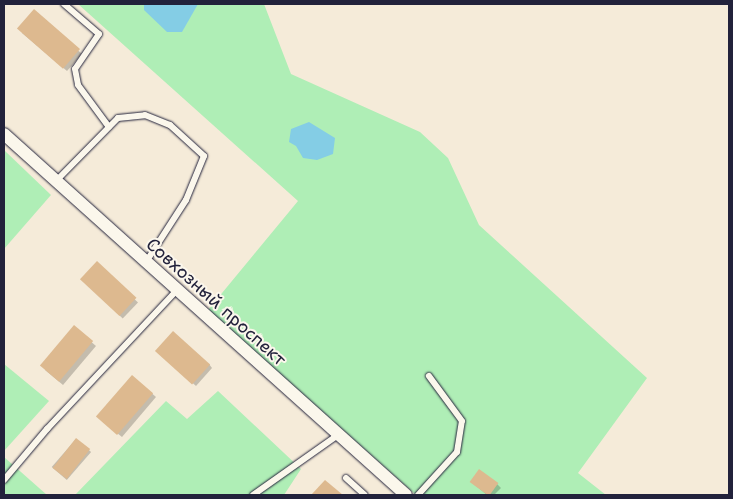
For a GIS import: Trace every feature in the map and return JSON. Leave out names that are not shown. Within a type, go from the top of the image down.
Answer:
[{"type":"street","name":"Совхозный проспект","points":[[4,134],[406,495]]},
{"type":"lane","points":[[64,4],[99,34],[75,69],[78,85],[109,127]]},
{"type":"lane","points":[[56,180],[118,118],[145,115],[170,125],[204,156],[186,200],[146,262]]},
{"type":"lane","points":[[4,480],[47,429],[177,290]]},
{"type":"lane","points":[[418,495],[457,452],[462,421],[429,376]]},
{"type":"lane","points":[[253,495],[338,435]]},
{"type":"lane","points":[[346,478],[365,495]]},
{"type":"green space","points":[[78,4],[264,4],[291,74],[420,132],[448,158],[479,225],[647,378],[578,473],[606,495],[416,495],[208,310],[298,201]]},
{"type":"green space","points":[[4,150],[51,195],[4,249]]},
{"type":"green space","points":[[4,364],[49,401],[4,451]]},
{"type":"green space","points":[[218,391],[301,469],[284,495],[75,495],[166,401],[187,419]]},
{"type":"green space","points":[[4,457],[47,495],[4,495]]},
{"type":"water","points":[[144,4],[198,4],[182,32],[167,32],[144,10]]},
{"type":"water","points":[[309,122],[335,138],[333,154],[317,160],[303,158],[296,146],[289,142],[291,129]]},
{"type":"building","points":[[34,9],[80,49],[63,69],[17,29]]},
{"type":"building","points":[[97,261],[136,298],[119,316],[80,279]]},
{"type":"building","points":[[74,325],[93,341],[59,382],[40,366]]},
{"type":"building","points":[[173,331],[210,364],[192,385],[155,351]]},
{"type":"building","points":[[132,375],[153,393],[117,435],[96,417]]},
{"type":"building","points":[[76,438],[90,449],[67,479],[53,468]]},
{"type":"building","points":[[479,469],[498,483],[490,495],[488,495],[470,482]]},
{"type":"building","points":[[325,480],[343,495],[311,495]]}]
